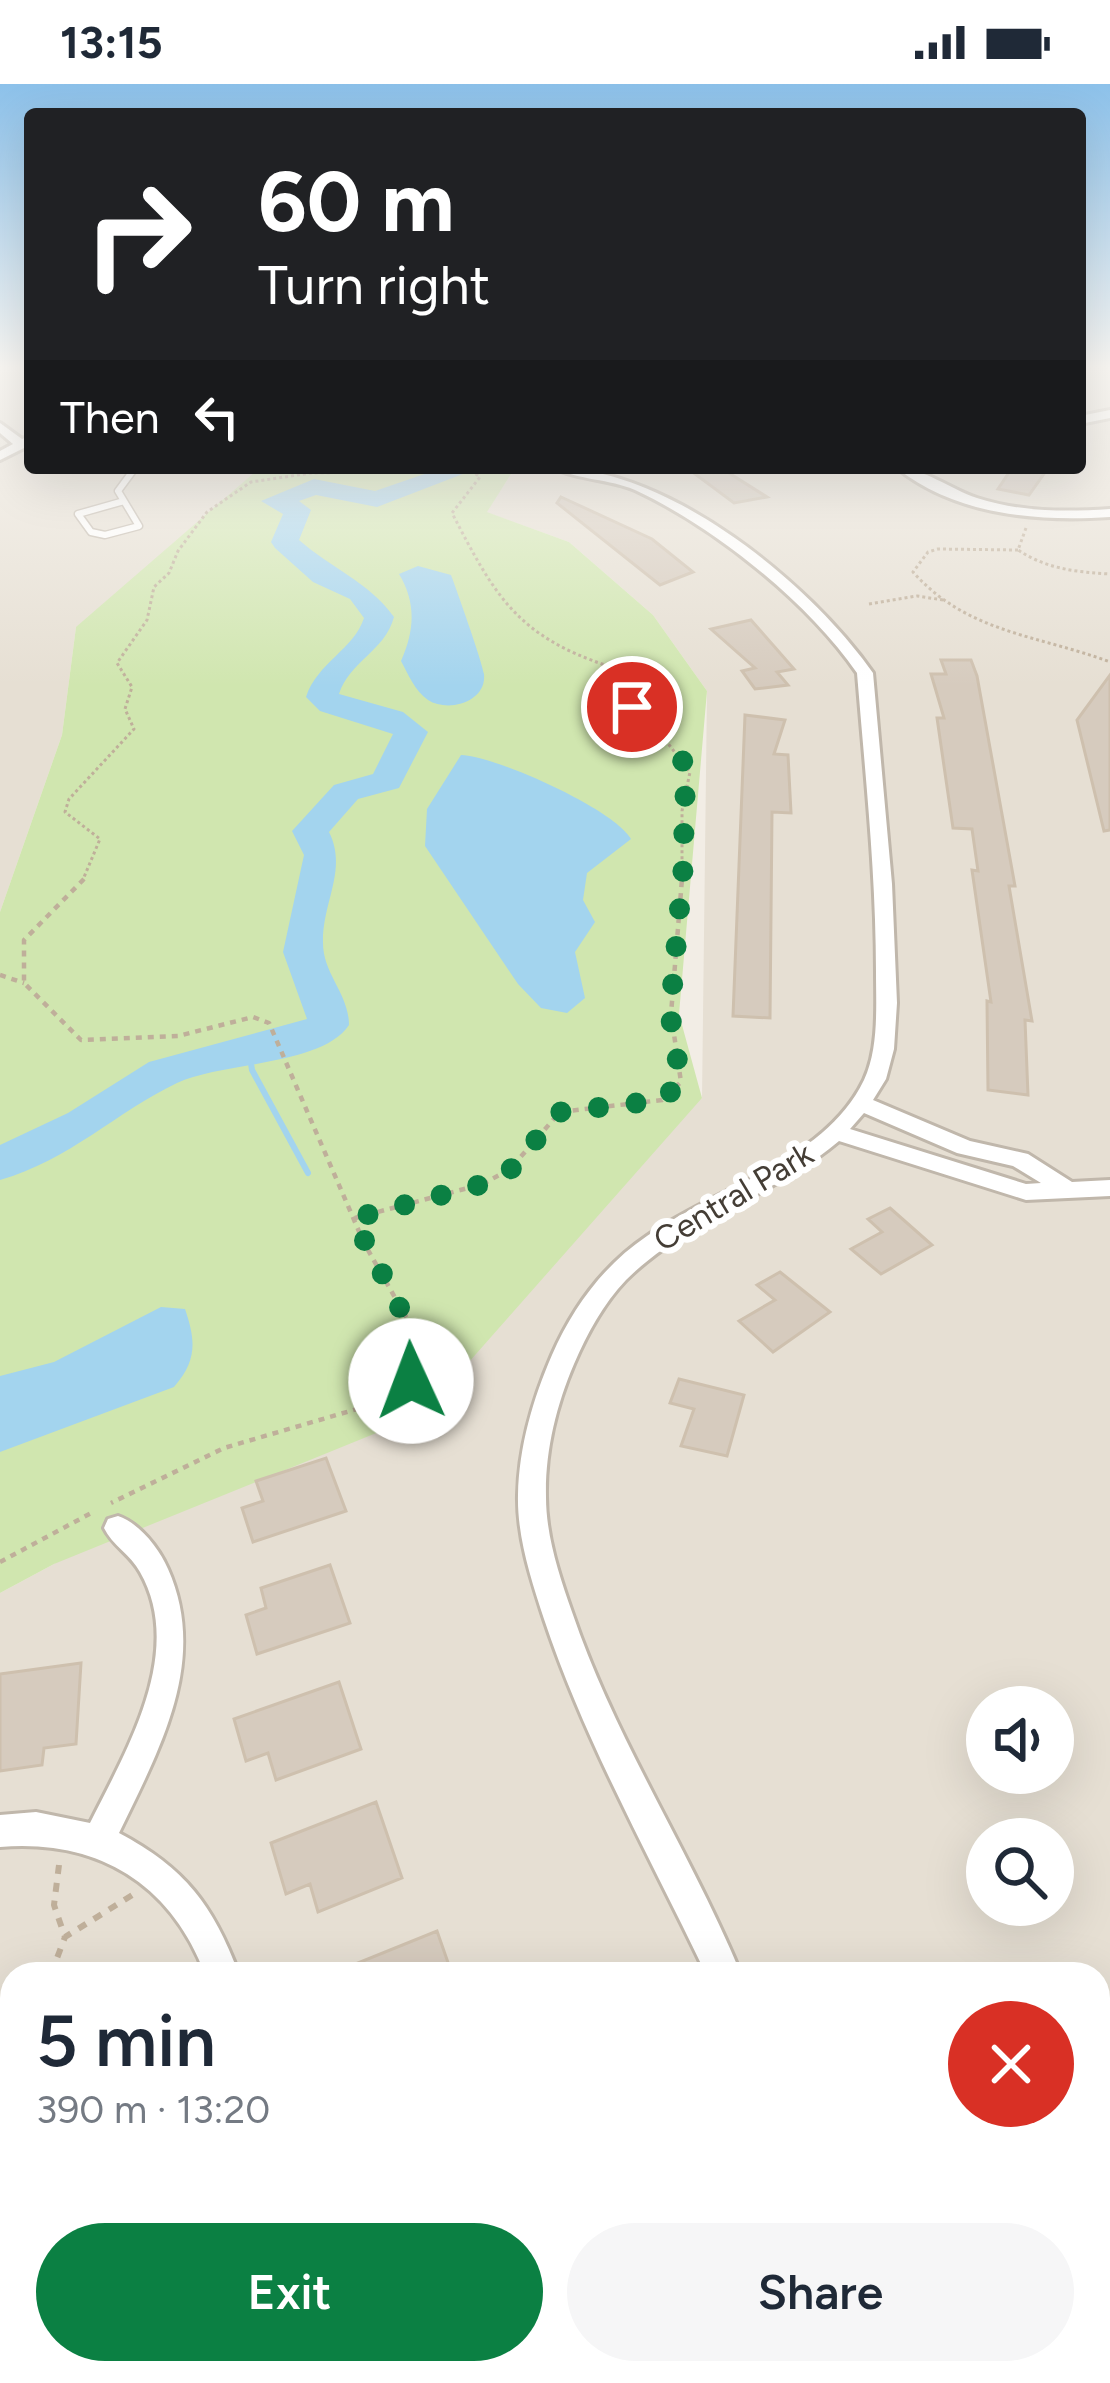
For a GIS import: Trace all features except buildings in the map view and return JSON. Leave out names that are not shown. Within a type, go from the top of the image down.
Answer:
[{"type":"street","name":"Central Park","points":[[601,474],[632,484],[686,513],[833,629],[865,673],[888,1020],[875,1080],[835,1132],[794,1166],[689,1220],[635,1256],[588,1312],[557,1368],[537,1441],[534,1529],[560,1625],[718,1962]]},
{"type":"street","points":[[915,474],[969,502],[1073,516],[1110,513]]},
{"type":"street","points":[[858,1102],[964,1148],[1020,1160],[1063,1186]]},
{"type":"street","points":[[835,1132],[1026,1192],[1063,1186],[1110,1188]]},
{"type":"street","points":[[87,1837],[162,1706],[173,1623],[154,1567],[118,1528]]},
{"type":"street","points":[[0,1831],[87,1837],[154,1872],[190,1906],[216,1962]]},
{"type":"lane","points":[[124,501],[78,514],[91,532],[134,530],[139,526],[124,501],[118,491],[131,474]]},
{"type":"path","points":[[24,983],[24,940],[93,873],[100,852],[94,831],[65,812],[79,784],[126,745],[134,729],[125,709],[132,687],[117,663],[122,649],[147,620],[154,587],[207,512],[251,482],[314,474]]},
{"type":"path","points":[[355,1218],[483,1184],[511,1169],[560,1112],[662,1100],[681,1082],[670,1014],[685,848],[682,811],[690,772],[664,736],[632,707],[606,695],[614,678],[608,666],[536,636],[495,589],[452,512],[478,474]]},
{"type":"path","points":[[1018,518],[1027,530],[1018,550]]},
{"type":"path","points":[[1110,574],[1068,572],[1018,550],[955,547],[928,552],[913,572],[965,621],[990,631],[1065,645],[1110,662]]},
{"type":"path","points":[[917,596],[927,586]]},
{"type":"path","points":[[869,604],[917,596],[943,600]]},
{"type":"path","points":[[0,975],[24,983],[81,1040],[178,1036],[253,1017],[269,1023],[355,1218],[410,1324],[416,1348],[404,1392],[224,1448],[0,1562]]},
{"type":"path","points":[[55,1962],[64,1937],[54,1906],[56,1870],[87,1837]]},
{"type":"path","points":[[64,1937],[137,1892],[154,1872]]},
{"type":"shaded area","points":[[0,471],[509,474],[76,627],[62,735],[0,912]]},
{"type":"shaded area","points":[[1110,471],[1110,1962],[0,1962],[0,1593],[54,1564],[702,1098],[707,691],[653,615],[569,542],[486,512],[511,474]]},
{"type":"green space","points":[[253,474],[511,474],[487,512],[569,542],[653,615],[707,691],[679,1014],[702,1098],[423,1414],[54,1564],[0,1593],[0,912],[62,735],[76,627]]},
{"type":"water","points":[[418,566],[451,575],[469,626],[484,674],[479,692],[465,702],[446,705],[428,700],[401,661],[412,616],[399,574]]},
{"type":"water","points":[[461,755],[500,764],[552,786],[602,813],[631,839],[587,873],[583,900],[595,922],[575,952],[585,998],[567,1013],[541,1008],[518,984],[425,846],[427,809]]},
{"type":"water","points":[[161,1307],[185,1309],[191,1331],[190,1359],[174,1387],[0,1452],[0,1376],[54,1362]]},
{"type":"waterway","points":[[0,1164],[84,1124],[164,1072],[310,1036],[328,1025],[326,1006],[303,952],[306,915],[322,855],[310,831],[346,792],[387,781],[411,732],[392,719],[343,709],[322,697],[334,671],[370,638],[379,617],[360,593],[323,576],[285,542],[298,510],[274,501],[314,487],[377,499],[449,474]]},
{"type":"waterway","points":[[249,1050],[252,1070],[308,1173]]},
{"type":"route","points":[[411,1381],[416,1348],[410,1324],[355,1218],[483,1184],[511,1169],[560,1112],[579,1106],[662,1100],[681,1082],[670,1014],[685,848],[682,811],[690,772],[664,736],[642,721],[632,707]]}]
